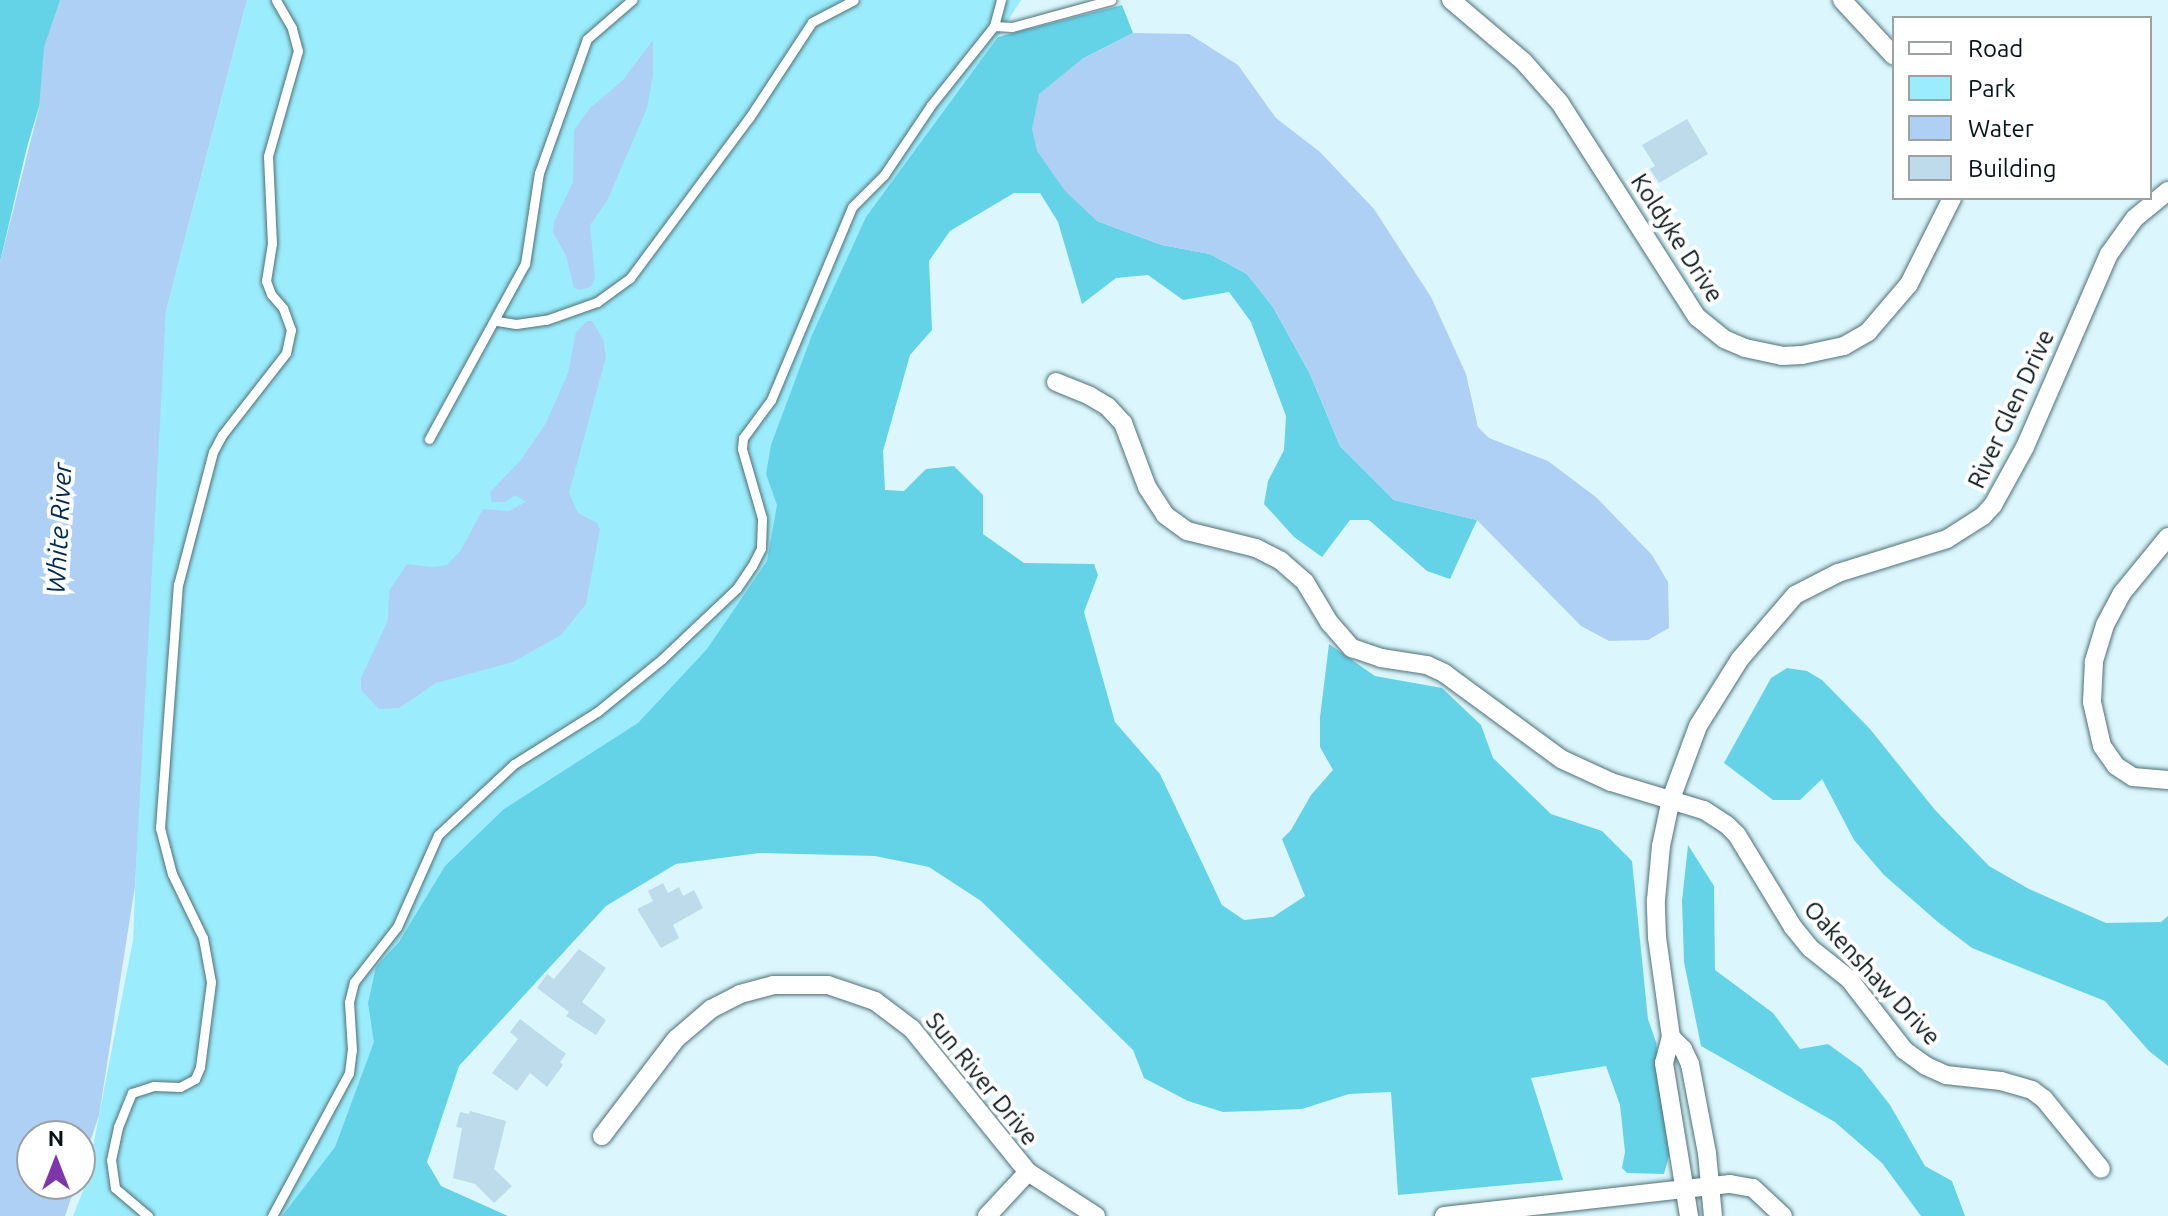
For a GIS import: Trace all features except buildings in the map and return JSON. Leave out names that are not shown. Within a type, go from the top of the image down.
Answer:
[{"type":"street","name":"Koldyke Drive","points":[[1451,0],[1523,61],[1560,103],[1697,317],[1724,339],[1745,348],[1782,356],[1802,355],[1844,346],[1868,332],[1909,284],[1951,200]]},
{"type":"street","points":[[1842,0],[1892,54]]},
{"type":"street","name":"River Glen Drive","points":[[1713,1216],[1699,1187],[1664,1063],[1671,1037],[1656,918],[1659,866],[1671,799],[1685,758],[1711,703],[1757,637],[1795,595],[1838,573],[1947,539],[1983,516],[1993,505],[2014,470],[2109,254],[2144,202]]},
{"type":"street","name":"Oakenshaw Drive","points":[[1056,382],[1099,402],[1123,423],[1147,487],[1174,524],[1201,537],[1256,548],[1281,561],[1305,582],[1329,622],[1352,648],[1381,658],[1427,665],[1561,759],[1611,782],[1671,799],[1716,817],[1737,835],[1793,927],[1810,948],[1849,979],[1904,1050],[1926,1066],[1946,1075],[2001,1081],[2032,1090],[2044,1099],[2101,1169]]},
{"type":"street","points":[[2168,537],[2113,607],[2099,643],[2092,690],[2096,731],[2110,759],[2133,777],[2168,780]]},
{"type":"street","name":"Sun River Drive","points":[[602,1136],[676,1039],[695,1020],[740,994],[773,985],[828,985],[875,1001],[912,1029],[1028,1172],[1082,1210],[1096,1216]]},
{"type":"street","name":"River Glen Drive","points":[[1671,1037],[1683,1049],[1690,1064],[1699,1187],[1689,1216]]},
{"type":"street","points":[[987,1216],[1028,1172]]},
{"type":"street","points":[[1444,1216],[1699,1187],[1753,1188],[1783,1216]]},
{"type":"lane","points":[[148,1216],[115,1188],[111,1160],[118,1127],[132,1093],[154,1086],[180,1087],[195,1079],[204,1044],[208,1003],[208,955],[166,858],[160,828],[160,792],[178,585],[207,467],[222,435],[286,353],[289,342],[288,319],[266,281],[272,244],[268,156],[298,51],[292,28],[276,0]]},
{"type":"lane","points":[[429,439],[479,345],[497,321],[525,264],[539,173],[579,57],[595,29],[632,0]]},
{"type":"lane","points":[[497,321],[516,324],[546,320],[597,302],[630,278],[742,128],[812,22],[854,0]]},
{"type":"lane","points":[[272,1216],[340,1095],[349,1073],[352,1050],[349,1002],[354,982],[397,927],[438,835],[514,764],[597,712],[672,651],[737,588],[752,566],[761,548],[762,518],[742,449],[743,438],[771,400],[852,207],[884,175],[931,105],[994,26],[1001,0]]},
{"type":"lane","points":[[994,26],[1012,27],[1111,0]]},
{"type":"green space","points":[[247,0],[1021,0],[878,228],[788,537],[305,1216],[73,1216],[79,1200],[96,1200],[96,1131],[133,940],[147,597],[166,311]]},
{"type":"shaded area","points":[[0,0],[71,0],[27,147],[0,262]]},
{"type":"shaded area","points":[[1122,5],[1133,33],[1082,59],[1097,221],[1162,245],[1210,254],[1247,274],[1273,307],[1310,374],[1340,446],[1394,500],[1477,520],[1450,579],[1427,571],[1369,520],[1350,520],[1322,557],[1294,537],[1264,504],[1268,481],[1284,450],[1286,416],[1251,322],[1229,292],[1183,300],[1148,275],[1116,278],[1082,304],[1058,222],[1040,193],[1014,193],[950,231],[929,261],[932,330],[910,355],[883,451],[885,490],[904,491],[926,469],[954,466],[983,495],[983,534],[1024,563],[1094,564],[1098,575],[1084,612],[1115,722],[1160,774],[1222,905],[1244,920],[1273,917],[1305,896],[1282,839],[1291,830],[1311,795],[1333,770],[1320,747],[1320,717],[1329,644],[1375,676],[1442,688],[1481,725],[1493,758],[1551,814],[1602,831],[1632,861],[1648,1019],[1656,1042],[1669,1132],[1669,1156],[1664,1174],[1627,1173],[1622,1168],[1625,1152],[1620,1105],[1606,1066],[1531,1078],[1563,1180],[1398,1195],[1391,1092],[1349,1094],[1302,1109],[1223,1112],[1188,1101],[1144,1078],[1133,1050],[981,901],[929,867],[875,856],[759,853],[676,864],[606,906],[459,1066],[427,1162],[441,1186],[508,1216],[282,1216],[335,1147],[374,1042],[368,1003],[376,967],[399,942],[445,866],[504,809],[638,723],[707,649],[767,561],[777,505],[766,474],[771,445],[812,335],[866,217],[998,37]]},
{"type":"shaded area","points":[[1787,668],[1807,671],[1822,680],[1870,729],[1935,810],[1989,866],[2029,889],[2106,923],[2161,922],[2168,916],[2168,1066],[2149,1051],[2105,1001],[1972,948],[1939,923],[1884,875],[1854,840],[1822,779],[1800,800],[1773,800],[1724,763],[1771,678]]},
{"type":"shaded area","points":[[1688,845],[1714,886],[1715,970],[1773,1013],[1800,1049],[1828,1044],[1861,1068],[1890,1105],[1925,1166],[1952,1181],[1965,1216],[1921,1216],[1882,1163],[1835,1122],[1701,1046],[1684,962],[1682,901]]},
{"type":"water","name":"White River","points":[[60,0],[247,0],[166,311],[135,886],[99,1115],[96,1124],[96,1120],[16,1120],[16,1200],[70,1200],[65,1216],[0,1216],[0,262],[39,108],[44,47]]},
{"type":"water","points":[[1133,33],[1189,34],[1238,65],[1276,118],[1320,152],[1374,209],[1431,297],[1466,374],[1478,427],[1489,438],[1548,461],[1597,498],[1652,555],[1668,582],[1669,628],[1648,640],[1609,641],[1581,626],[1477,520],[1394,500],[1340,446],[1310,374],[1273,307],[1247,274],[1210,254],[1162,245],[1097,221],[1065,191],[1037,151],[1032,129],[1039,94],[1082,59]]},
{"type":"water","points":[[653,40],[653,76],[647,108],[607,201],[590,225],[595,277],[591,287],[579,290],[574,288],[566,256],[553,232],[554,222],[573,182],[574,130],[590,108],[623,80]]},
{"type":"water","points":[[587,321],[592,321],[603,339],[606,357],[569,493],[578,513],[597,523],[600,529],[586,604],[561,635],[513,662],[436,683],[399,708],[379,709],[361,690],[361,678],[388,620],[389,591],[407,564],[447,565],[461,550],[483,509],[509,511],[526,502],[515,495],[505,502],[492,502],[490,492],[521,460],[546,423],[568,373],[576,332]]}]
